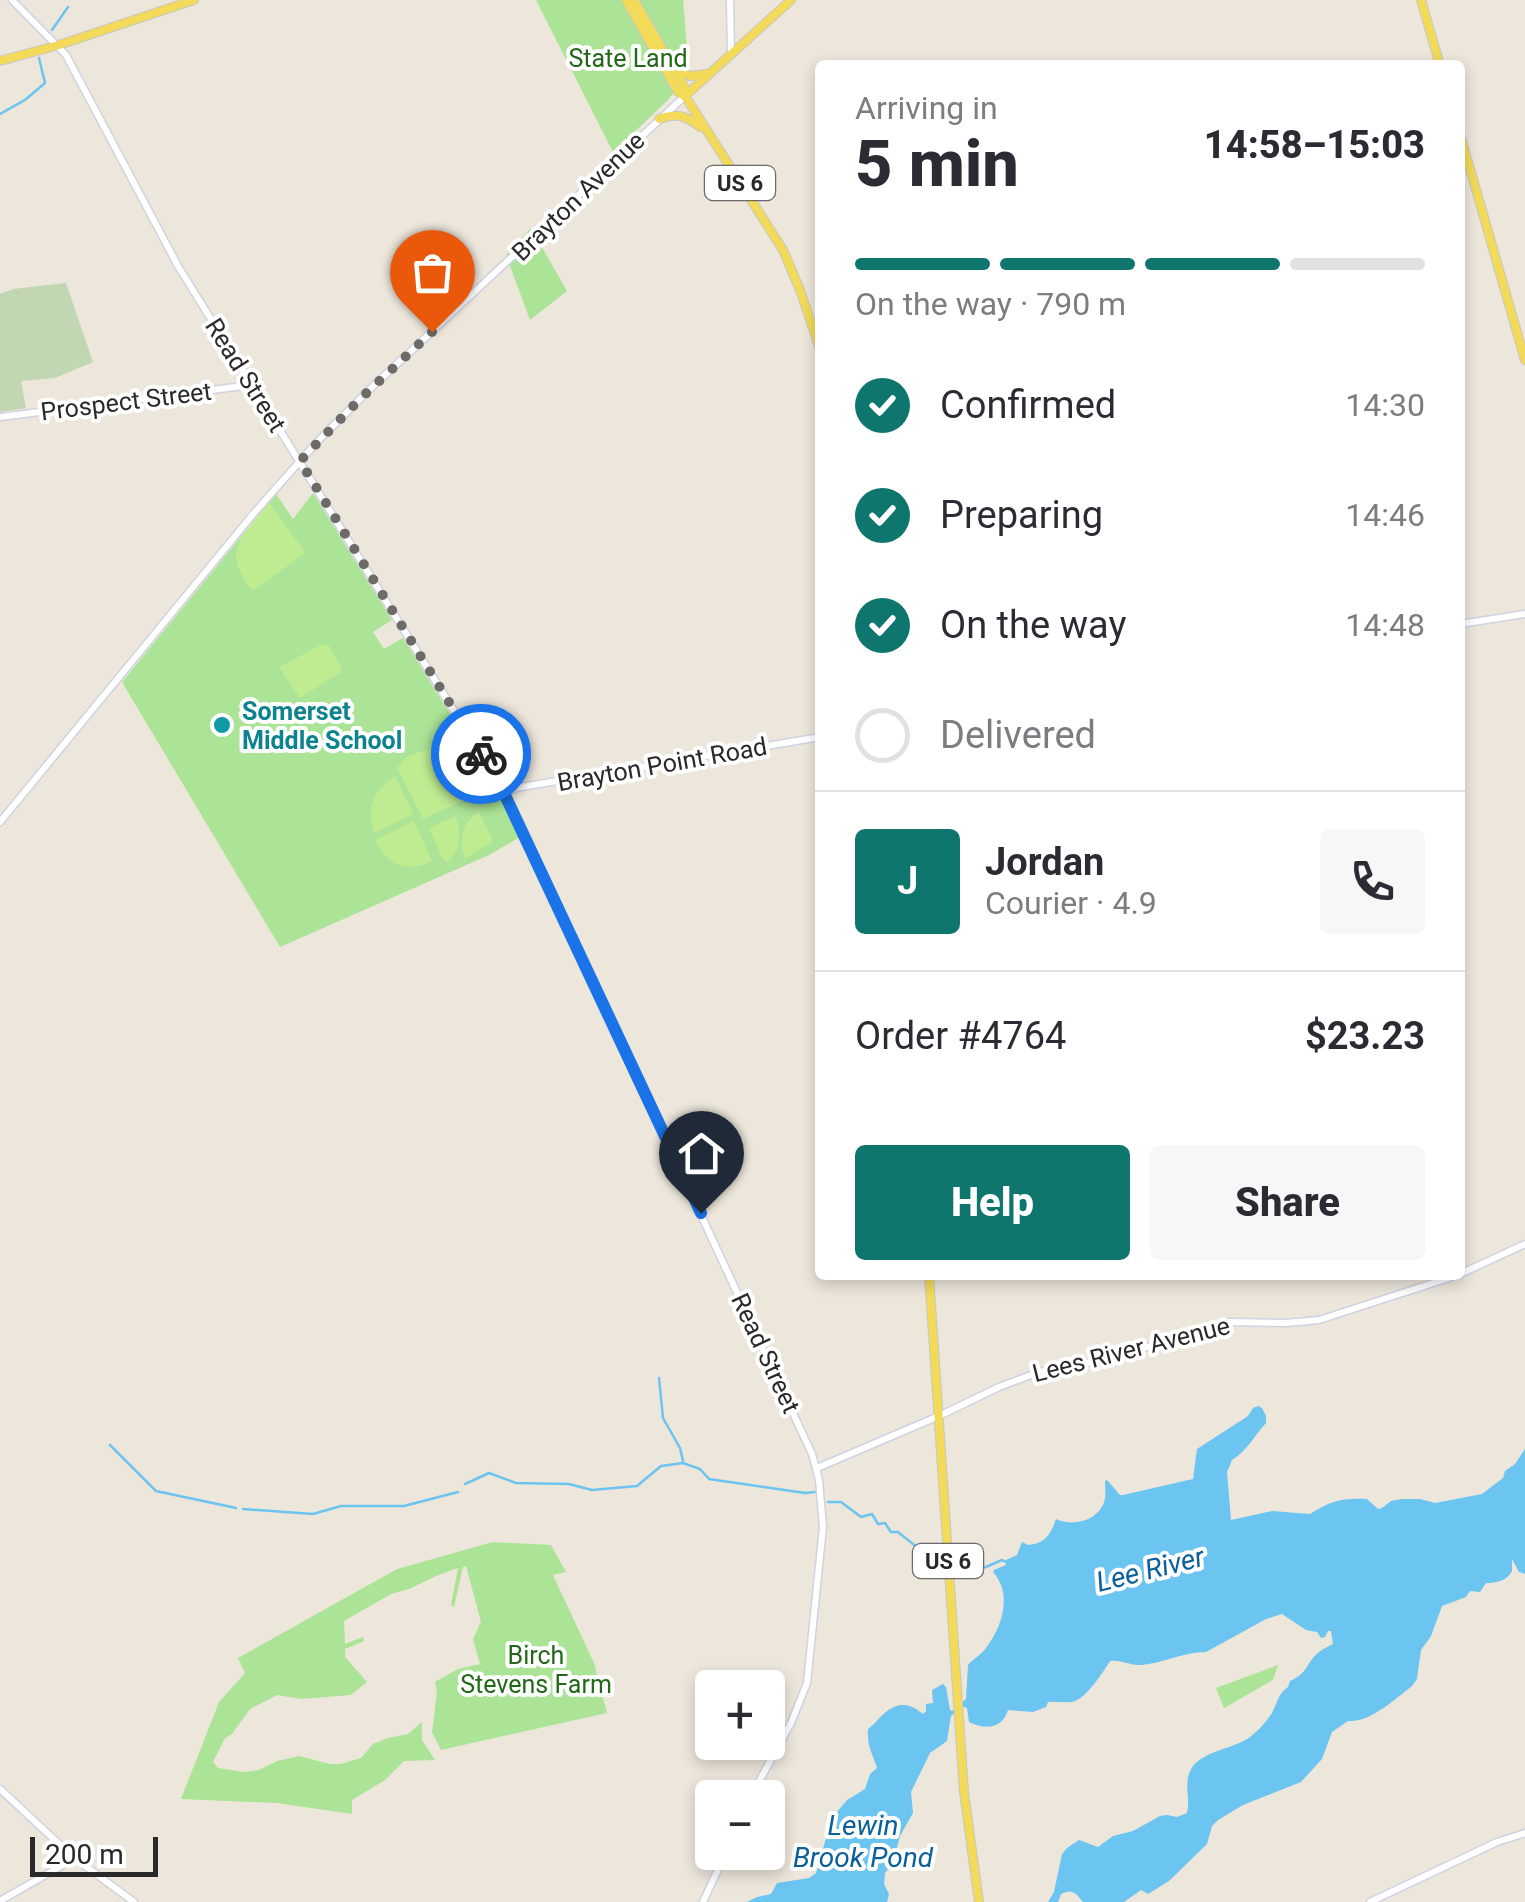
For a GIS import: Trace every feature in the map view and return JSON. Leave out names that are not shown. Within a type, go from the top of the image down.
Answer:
[{"type":"main road","name":"Read Street","points":[[12,0],[66,54],[174,258],[504,793],[792,1408],[817,1468],[823,1527],[807,1682],[760,1780]]},
{"type":"main road","points":[[0,60],[59,45],[194,0]]},
{"type":"main road","name":"US 6","points":[[626,0],[678,92],[685,96]]},
{"type":"main road","name":"US 6","points":[[634,0],[684,86],[685,96],[783,250],[815,335]]},
{"type":"main road","points":[[730,0],[732,54]]},
{"type":"main road","name":"Brayton Avenue","points":[[0,822],[300,461],[366,393],[791,0]]},
{"type":"main road","points":[[1422,0],[1439,60]]},
{"type":"main road","points":[[670,60],[688,76],[710,73]]},
{"type":"main road","points":[[659,119],[681,115],[710,136]]},
{"type":"main road","points":[[1465,151],[1525,360]]},
{"type":"main road","name":"Prospect Street","points":[[0,417],[251,385]]},
{"type":"main road","points":[[1465,623],[1525,614]]},
{"type":"main road","name":"Brayton Point Road","points":[[504,793],[515,788],[815,738]]},
{"type":"main road","name":"Lees River Avenue","points":[[1465,1272],[1525,1244]]},
{"type":"main road","name":"US 6","points":[[929,1280],[966,1816],[980,1902]]},
{"type":"main road","name":"Lees River Avenue","points":[[817,1468],[1039,1372],[1109,1360],[1228,1322],[1319,1320],[1443,1280]]},
{"type":"main road","points":[[0,1790],[73,1857],[134,1902]]},
{"type":"main road","points":[[1370,1902],[1497,1842],[1525,1833]]},
{"type":"main road","points":[[0,1902],[73,1857]]},
{"type":"main road","points":[[703,1902],[717,1870]]},
{"type":"green space","name":"State Land","points":[[536,0],[683,0],[689,71],[668,100],[613,152]]},
{"type":"green space","points":[[531,228],[567,291],[530,320],[506,255]]},
{"type":"green space","points":[[66,283],[93,362],[55,378],[21,381],[26,408],[0,412],[0,294]]},
{"type":"green space","points":[[313,493],[392,620],[373,632],[384,649],[403,638],[500,795],[520,837],[489,855],[280,947],[122,682],[276,494],[293,519]]},
{"type":"green space","points":[[269,502],[304,554],[251,589],[236,553],[244,535]]},
{"type":"green space","points":[[328,644],[341,672],[300,698],[279,667]]},
{"type":"green space","points":[[441,744],[461,756],[481,792],[423,819],[397,768],[406,757]]},
{"type":"green space","points":[[395,776],[413,814],[375,833],[373,800]]},
{"type":"green space","points":[[479,812],[493,841],[465,859],[463,832]]},
{"type":"green space","points":[[455,816],[459,840],[448,862],[443,860],[429,828]]},
{"type":"green space","points":[[414,821],[432,861],[414,867],[398,865],[385,856],[375,840]]},
{"type":"green space","name":"Birch Stevens Farm","points":[[493,1542],[551,1545],[566,1572],[553,1575],[594,1663],[607,1713],[441,1750],[432,1732],[435,1682],[458,1669],[480,1664],[473,1639],[481,1622],[466,1566],[454,1607],[451,1605],[458,1568],[391,1594],[344,1621],[345,1644],[363,1637],[364,1641],[345,1649],[345,1657],[367,1682],[351,1695],[301,1699],[277,1695],[250,1709],[225,1738],[213,1762],[218,1768],[243,1772],[299,1756],[340,1764],[361,1758],[373,1744],[408,1734],[422,1722],[422,1740],[435,1760],[404,1761],[385,1780],[352,1800],[352,1814],[277,1803],[181,1799],[219,1702],[245,1673],[238,1658],[397,1569]]},
{"type":"green space","points":[[1278,1665],[1273,1680],[1224,1708],[1216,1688]]},
{"type":"water","points":[[1258,1406],[1266,1423],[1232,1460],[1227,1472],[1231,1520],[1272,1511],[1310,1514],[1330,1503],[1350,1499],[1367,1499],[1378,1509],[1402,1499],[1435,1503],[1482,1494],[1503,1478],[1525,1449],[1525,1574],[1519,1572],[1512,1559],[1512,1571],[1504,1579],[1486,1583],[1480,1592],[1470,1591],[1466,1597],[1442,1606],[1421,1650],[1417,1679],[1412,1686],[1373,1714],[1348,1721],[1332,1732],[1322,1759],[1301,1782],[1243,1805],[1218,1820],[1207,1844],[1169,1881],[1148,1894],[1141,1890],[1124,1902],[1083,1902],[1068,1891],[1061,1894],[1058,1902],[1048,1902],[1062,1854],[1079,1840],[1098,1847],[1113,1836],[1133,1831],[1160,1816],[1187,1813],[1188,1778],[1193,1766],[1259,1729],[1290,1681],[1319,1652],[1333,1644],[1331,1631],[1321,1638],[1317,1632],[1306,1630],[1282,1614],[1206,1652],[1142,1665],[1110,1661],[1095,1683],[1075,1701],[1048,1702],[1046,1707],[1033,1712],[1008,1710],[1002,1721],[993,1726],[969,1722],[964,1707],[951,1716],[947,1741],[930,1753],[911,1792],[913,1813],[900,1836],[893,1863],[885,1873],[887,1902],[747,1902],[771,1894],[777,1883],[809,1878],[816,1873],[837,1812],[865,1789],[870,1774],[877,1768],[868,1731],[880,1717],[903,1705],[923,1714],[926,1704],[933,1703],[932,1690],[943,1684],[950,1710],[966,1699],[968,1665],[992,1640],[1001,1621],[1003,1590],[993,1572],[1017,1555],[1022,1542],[1028,1545],[1043,1540],[1056,1519],[1077,1522],[1092,1517],[1102,1507],[1107,1480],[1123,1495],[1193,1479],[1197,1449]]},
{"type":"waterway","points":[[52,30],[68,7]]},
{"type":"waterway","points":[[0,114],[45,83],[39,58]]},
{"type":"waterway","points":[[659,1378],[663,1418],[683,1461]]},
{"type":"waterway","points":[[110,1445],[156,1491],[236,1508]]},
{"type":"waterway","points":[[465,1484],[489,1473],[516,1483],[569,1484],[592,1490],[637,1486],[661,1466],[683,1463],[700,1469],[709,1479],[815,1492]]},
{"type":"waterway","points":[[243,1509],[313,1514],[341,1506],[404,1506],[458,1492]]},
{"type":"waterway","points":[[828,1502],[841,1502],[861,1517],[872,1514],[878,1524],[885,1523],[891,1532],[898,1532],[939,1565]]},
{"type":"waterway","points":[[963,1570],[1002,1560],[1009,1564]]},
{"type":"way so far","points":[[432,332],[300,461],[481,754]]},
{"type":"place","name":"Somerset Middle School","points":[[222,725]]},
{"type":"route","points":[[481,754],[504,793],[701,1213]]},
{"type":"water label","name":"Lee River","points":[[1150,1569]]},
{"type":"water label","name":"Lewin Brook Pond","points":[[863,1841]]}]
